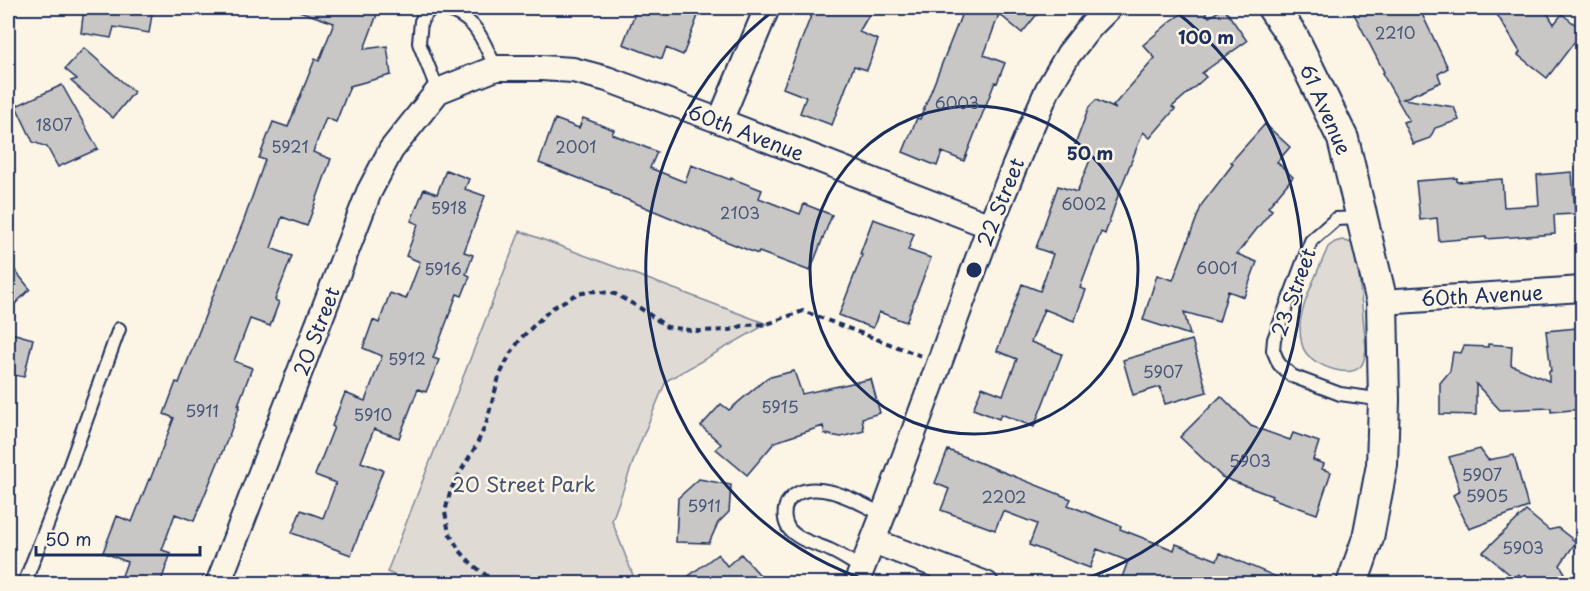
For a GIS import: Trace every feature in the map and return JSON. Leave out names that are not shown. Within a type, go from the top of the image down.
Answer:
[{"type":"street","points":[[720,121],[767,8]]},
{"type":"street","name":"22 Street","points":[[859,576],[990,226],[1025,141],[1048,89],[1068,55],[1090,27],[1110,8]]},
{"type":"street","name":"61 Avenue","points":[[1273,8],[1293,37],[1343,139],[1363,218]]},
{"type":"street","name":"20 Street","points":[[218,584],[369,192],[391,150],[438,91],[496,68]]},
{"type":"street","name":"60th Avenue","points":[[496,68],[573,70],[607,79],[990,226]]},
{"type":"street","points":[[1352,584],[1368,538],[1382,465],[1384,400],[1382,302],[1363,218]]},
{"type":"street","name":"60th Avenue","points":[[1382,302],[1582,290]]},
{"type":"street","points":[[873,541],[986,584]]},
{"type":"lane","points":[[438,91],[419,43],[421,21],[429,10],[442,8],[460,14],[475,27],[496,68]]},
{"type":"lane","name":"23 Street","points":[[1363,218],[1336,219],[1311,241],[1274,339],[1273,350],[1278,364],[1292,376],[1340,394],[1384,400]]},
{"type":"lane","points":[[24,584],[119,329]]},
{"type":"lane","name":"22 Street","points":[[859,576],[830,550],[800,538],[789,529],[784,516],[786,506],[794,495],[819,489],[851,497],[883,515]]},
{"type":"path","points":[[495,584],[460,551],[449,533],[445,512],[452,489],[486,424],[510,354],[522,337],[552,308],[577,294],[594,291],[615,294],[667,327],[698,331],[730,330],[746,325],[767,324],[803,311],[917,354]]},
{"type":"green space","name":"20 Street Park","points":[[520,231],[767,324],[666,381],[638,448],[612,521],[636,583],[415,584],[387,572]]},
{"type":"green space","points":[[1342,240],[1351,243],[1357,254],[1366,348],[1361,366],[1349,371],[1333,369],[1311,358],[1303,347],[1300,333],[1303,308],[1328,247]]},
{"type":"building","points":[[84,8],[153,8],[149,33],[114,27],[111,38],[81,33]]},
{"type":"building","points":[[296,8],[365,8],[378,12],[364,49],[387,46],[391,75],[350,86],[336,122],[326,118],[313,152],[331,159],[307,226],[282,217],[271,248],[292,256],[275,300],[279,302],[270,326],[250,319],[234,361],[252,368],[230,433],[194,521],[175,514],[162,550],[171,553],[160,584],[119,584],[127,562],[103,552],[117,516],[132,522],[150,480],[174,418],[164,414],[176,382],[179,383],[244,220],[265,160],[259,158],[273,122],[288,127],[315,59],[319,61],[334,23],[296,10]]},
{"type":"building","points":[[637,8],[701,8],[683,55],[666,48],[662,59],[623,44]]},
{"type":"building","points":[[814,8],[873,8],[859,32],[878,40],[867,70],[854,66],[832,125],[800,113],[806,97],[783,88]]},
{"type":"building","points":[[964,8],[1042,8],[1022,33],[999,14],[984,55],[1005,63],[997,83],[995,82],[964,161],[942,152],[937,166],[903,152],[917,118],[920,119]]},
{"type":"building","points":[[1190,8],[1203,8],[1209,17],[1224,8],[1247,41],[1202,73],[1206,77],[1172,107],[1175,109],[1150,138],[1143,132],[1105,234],[1101,232],[1080,288],[1086,290],[1074,321],[1044,309],[1031,342],[1062,354],[1034,427],[1001,414],[999,419],[973,409],[982,387],[1003,395],[1017,359],[997,351],[1022,284],[1040,291],[1053,254],[1036,248],[1058,186],[1077,192],[1090,160],[1072,153],[1089,107],[1096,100],[1116,109],[1113,106],[1155,58],[1143,45]]},
{"type":"building","points":[[1351,8],[1419,8],[1448,68],[1438,74],[1441,82],[1403,99],[1454,107],[1459,120],[1435,128],[1430,138],[1413,144],[1403,122],[1409,120],[1382,73],[1384,72]]},
{"type":"building","points":[[1493,8],[1544,8],[1554,24],[1562,14],[1582,32],[1547,78],[1518,55],[1520,52]]},
{"type":"building","points":[[84,48],[134,92],[113,118],[71,81],[77,79],[65,69]]},
{"type":"building","points":[[62,85],[98,149],[58,167],[47,147],[33,142],[16,106]]},
{"type":"building","points":[[583,118],[614,130],[612,134],[657,152],[650,168],[685,182],[691,165],[762,190],[759,198],[800,214],[804,204],[832,215],[810,271],[710,235],[611,193],[612,191],[539,163],[555,119],[579,128]]},
{"type":"building","points":[[1265,124],[1290,147],[1277,162],[1293,177],[1268,207],[1272,210],[1237,254],[1257,262],[1244,297],[1228,291],[1219,322],[1184,312],[1190,335],[1143,320],[1157,275],[1173,280],[1202,204],[1233,164],[1231,162]]},
{"type":"building","points":[[446,170],[469,179],[465,189],[485,196],[464,252],[473,255],[466,274],[470,276],[462,296],[457,294],[433,358],[439,360],[426,392],[418,389],[399,438],[374,429],[361,462],[383,470],[351,555],[292,533],[301,510],[323,518],[336,483],[315,475],[334,427],[332,426],[345,393],[365,401],[382,356],[363,348],[373,320],[379,323],[390,293],[406,299],[420,262],[406,256],[418,224],[411,221],[424,189],[437,194]]},
{"type":"building","points":[[1572,172],[1575,214],[1554,215],[1555,234],[1439,241],[1437,218],[1420,220],[1416,181],[1457,178],[1457,182],[1502,179],[1504,207],[1539,205],[1537,175]]},
{"type":"building","points":[[873,219],[914,234],[908,250],[931,258],[906,322],[879,312],[873,328],[839,315]]},
{"type":"building","points":[[8,262],[30,289],[8,311]]},
{"type":"building","points":[[1577,328],[1582,333],[1582,409],[1551,412],[1551,408],[1500,410],[1476,384],[1476,415],[1440,414],[1440,383],[1450,371],[1453,352],[1461,353],[1464,346],[1488,347],[1488,344],[1512,346],[1511,365],[1549,381],[1549,371],[1551,371],[1546,331]]},
{"type":"building","points":[[8,332],[33,339],[24,377],[8,374]]},
{"type":"building","points":[[1192,340],[1207,392],[1165,404],[1160,387],[1133,395],[1123,360]]},
{"type":"building","points":[[794,371],[802,394],[871,379],[880,413],[862,418],[864,431],[841,437],[825,434],[823,426],[775,442],[747,475],[716,449],[721,444],[701,426],[721,404],[729,410],[767,378]]},
{"type":"building","points":[[1221,396],[1251,426],[1290,440],[1293,433],[1319,442],[1313,460],[1324,464],[1322,469],[1331,472],[1317,514],[1222,477],[1180,437]]},
{"type":"building","points":[[1480,449],[1488,460],[1514,455],[1528,507],[1469,529],[1453,495],[1460,491],[1449,457]]},
{"type":"building","points":[[948,450],[1071,499],[1068,505],[1174,550],[1176,544],[1217,560],[1220,553],[1293,584],[1130,584],[1121,580],[1128,561],[1097,549],[1090,568],[1029,545],[1037,524],[1003,511],[995,530],[941,510],[949,489],[935,483]]},
{"type":"building","points":[[699,479],[731,485],[729,512],[718,523],[709,543],[676,542],[678,498]]},
{"type":"building","points":[[1526,511],[1549,530],[1558,528],[1576,542],[1560,565],[1565,573],[1561,584],[1532,584],[1518,574],[1514,578],[1483,552]]},
{"type":"building","points":[[718,554],[727,566],[741,554],[768,584],[678,584]]}]
